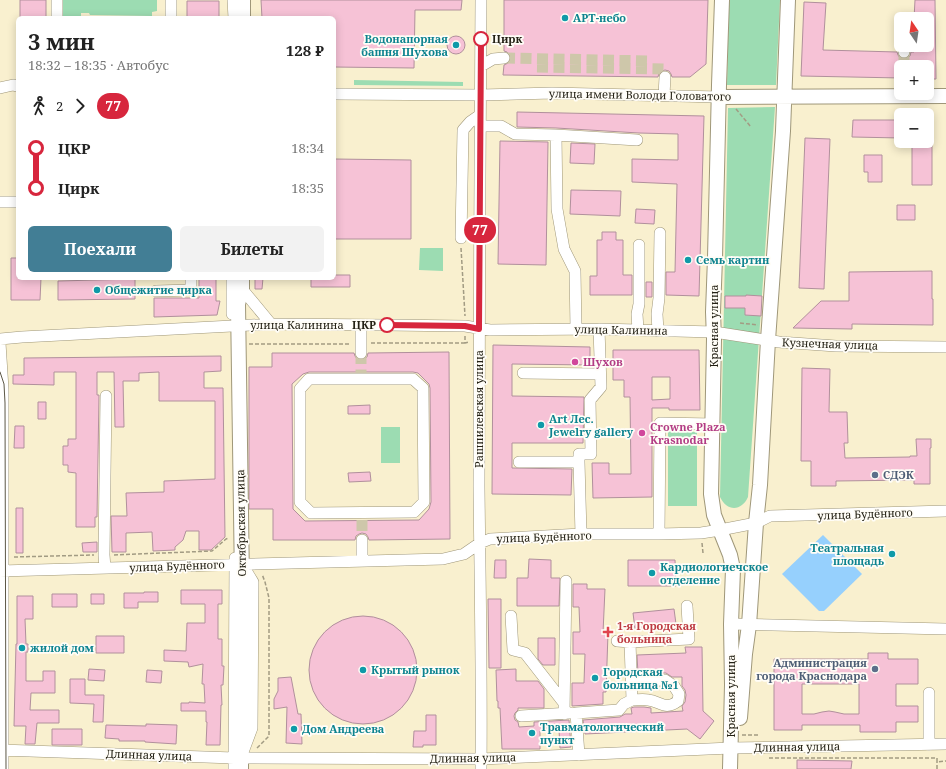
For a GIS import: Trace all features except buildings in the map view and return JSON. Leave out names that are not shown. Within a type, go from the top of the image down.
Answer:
[{"type":"main road","points":[[242,0],[242,16]]},
{"type":"main road","name":"Красная улица","points":[[722,0],[718,97],[713,312],[713,424],[711,494],[714,515],[730,555],[733,569],[731,624],[735,748],[739,769]]},
{"type":"main road","name":"Красная улица","points":[[730,769],[740,722],[744,654],[749,625],[760,485],[768,340],[782,139],[788,0]]},
{"type":"main road","name":"улица имени Володи Головатого","points":[[718,97],[894,95]]},
{"type":"main road","name":"улица имени Володи Головатого","points":[[934,96],[946,96]]},
{"type":"main road","name":"Октябрьская улица","points":[[239,762],[235,326],[242,283]]},
{"type":"street","points":[[57,0],[57,16]]},
{"type":"street","points":[[171,0],[171,16]]},
{"type":"street","points":[[233,0],[234,16]]},
{"type":"street","name":"Рашпилевская улица","points":[[481,0],[479,329],[482,710],[481,764]]},
{"type":"street","points":[[481,66],[493,59],[504,58]]},
{"type":"street","points":[[664,96],[665,77]]},
{"type":"street","points":[[0,88],[16,86]]},
{"type":"street","name":"улица имени Володи Головатого","points":[[336,94],[481,95],[552,93],[718,97]]},
{"type":"street","points":[[461,238],[463,130],[470,122],[480,120],[501,126],[515,134],[637,140]]},
{"type":"street","points":[[556,135],[557,209],[564,249],[576,270],[576,329]]},
{"type":"street","points":[[0,202],[16,202]]},
{"type":"street","points":[[658,330],[657,314],[659,298],[660,233]]},
{"type":"street","points":[[638,330],[639,245]]},
{"type":"street","points":[[156,291],[191,290],[191,280]]},
{"type":"street","name":"Октябрьская улица","points":[[232,280],[235,326]]},
{"type":"street","points":[[242,283],[271,324]]},
{"type":"street","name":"улица Калинина","points":[[0,339],[271,324],[465,326],[490,330],[599,329],[714,332]]},
{"type":"street","points":[[361,325],[361,353]]},
{"type":"street","points":[[581,534],[579,454],[590,454],[590,400],[601,387],[599,329]]},
{"type":"street","name":"Кузнечная улица","points":[[714,332],[779,342],[836,346],[946,347]]},
{"type":"street","points":[[0,343],[3,769]]},
{"type":"street","points":[[523,373],[600,374]]},
{"type":"street","points":[[361,376],[413,379],[423,388],[424,502],[414,512],[362,516],[311,513],[300,502],[300,389],[309,379],[361,376]]},
{"type":"street","points":[[105,568],[106,396]]},
{"type":"street","points":[[659,534],[660,423],[713,424]]},
{"type":"street","points":[[519,462],[579,462]]},
{"type":"street","name":"улица Будённого","points":[[2,571],[443,559],[464,554],[480,542],[490,539],[581,534],[701,533],[756,523],[770,516],[946,511]]},
{"type":"street","points":[[362,540],[362,561]]},
{"type":"street","points":[[564,708],[566,581]]},
{"type":"street","points":[[617,641],[630,642],[689,639],[687,606]]},
{"type":"street","points":[[511,616],[513,650],[525,653],[564,708],[576,713],[619,710],[624,704],[632,700],[649,700],[663,706],[673,705],[678,701],[678,694],[674,686],[665,680],[632,681]]},
{"type":"street","points":[[731,624],[946,629]]},
{"type":"street","points":[[630,642],[632,700]]},
{"type":"street","points":[[928,745],[929,693]]},
{"type":"street","points":[[521,716],[564,708]]},
{"type":"street","points":[[576,713],[579,755]]},
{"type":"street","name":"Длинная улица","points":[[2,750],[239,762],[481,764],[579,755],[735,748],[946,744]]},
{"type":"path","points":[[734,108],[751,127]]},
{"type":"path","points":[[461,238],[465,343],[479,340]]},
{"type":"path","points":[[13,557],[212,551],[226,538]]},
{"type":"path","points":[[702,538],[703,553]]},
{"type":"path","points":[[239,762],[269,736],[269,598],[265,582],[257,564]]},
{"type":"path","points":[[767,758],[937,758],[937,769]]},
{"type":"path","points":[[937,762],[946,761]]},
{"type":"green space","points":[[61,0],[157,0],[157,11],[152,12],[152,16],[90,15],[89,13],[81,13],[81,16],[61,16]]},
{"type":"green space","points":[[729,0],[780,0],[776,85],[727,85]]},
{"type":"green space","points":[[354,80],[463,82],[463,86],[354,85]]},
{"type":"green space","points":[[775,107],[748,497],[742,505],[734,508],[726,505],[720,497],[728,108]]},
{"type":"green space","points":[[420,248],[443,248],[443,271],[419,270]]},
{"type":"green space","points":[[381,427],[400,427],[400,463],[381,463]]},
{"type":"green space","points":[[668,431],[697,432],[697,506],[668,506]]},
{"type":"water","points":[[823,535],[862,574],[824,611],[819,611],[782,574]]},
{"type":"tunnel","points":[[904,52],[904,60]]},
{"type":"tunnel","points":[[504,58],[649,61]]},
{"type":"tunnel","points":[[537,67],[664,69],[665,77]]},
{"type":"tunnel","points":[[361,353],[361,373]]},
{"type":"tunnel","points":[[362,520],[362,540]]},
{"type":"tram line","points":[[0,372],[4,384],[5,403],[6,769]]},
{"type":"bus line","name":"77","points":[[387,325],[465,326],[479,329],[481,39]]},
{"type":"place","name":"АРТ-небо","points":[[565,18]]},
{"type":"place","name":"Цирк","points":[[481,39]]},
{"type":"place","name":"Водонапорная башня Шухова","points":[[456,45]]},
{"type":"place","name":"Семь картин","points":[[688,260]]},
{"type":"place","name":"Общежитие цирка","points":[[97,290]]},
{"type":"place","name":"ЦКР","points":[[387,325]]},
{"type":"place","name":"Шухов","points":[[575,362]]},
{"type":"place","name":"Art Лес. Jewelry gallery","points":[[541,425]]},
{"type":"place","name":"Crowne Plaza Krasnodar","points":[[642,433]]},
{"type":"place","name":"СДЭК","points":[[875,475]]},
{"type":"place","name":"Театральная площадь","points":[[892,554]]},
{"type":"place","name":"Кардиологиечское отделение","points":[[652,573]]},
{"type":"place","name":"1-я Городская больница","points":[[608,632]]},
{"type":"place","name":"жилой дом","points":[[22,648]]},
{"type":"place","name":"Администрация города Краснодара","points":[[875,669]]},
{"type":"place","name":"Крытый рынок","points":[[363,670]]},
{"type":"place","name":"Городская больница №1","points":[[595,678]]},
{"type":"place","name":"Дом Андреева","points":[[294,729]]},
{"type":"place","name":"Травматологический пункт","points":[[532,733]]}]
